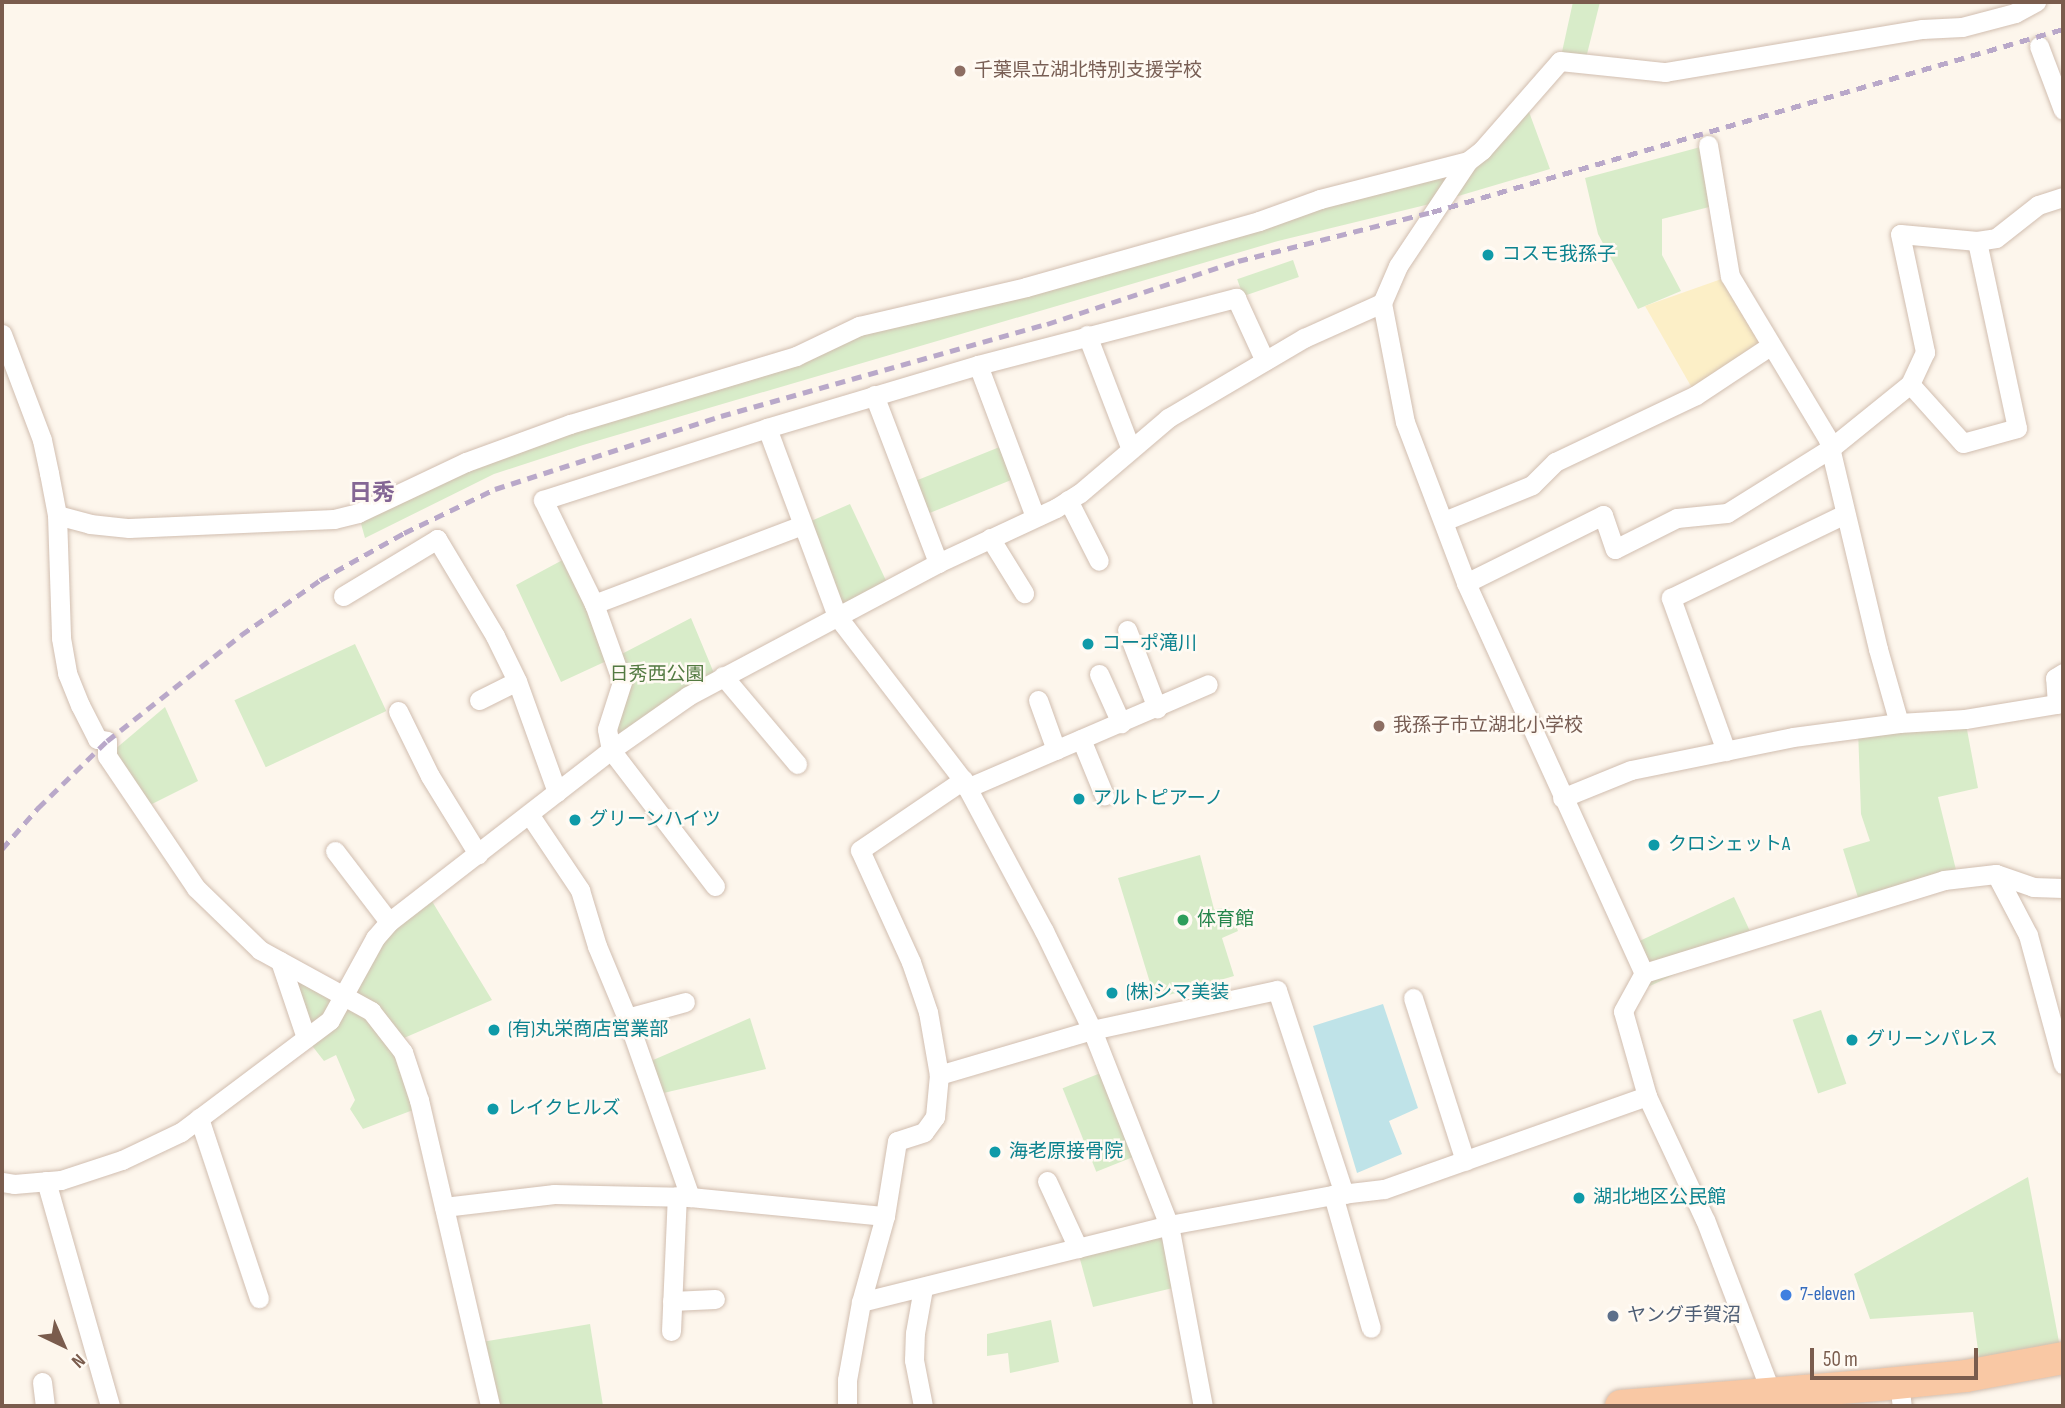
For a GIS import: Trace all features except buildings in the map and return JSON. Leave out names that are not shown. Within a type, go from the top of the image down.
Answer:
[{"type":"highway","points":[[1621,1406],[1901,1395],[1966,1376],[2063,1358]]},
{"type":"street","points":[[1644,973],[1466,583],[1405,422],[1382,303],[1398,266],[1468,161],[1482,150],[1560,61],[1665,72],[1922,29],[1962,27],[2015,13],[2036,2]]},
{"type":"street","points":[[2039,46],[2057,75],[2063,110]]},
{"type":"street","points":[[1708,145],[1730,276],[1831,448],[1845,514],[1899,723]]},
{"type":"street","points":[[57,515],[90,524],[128,528],[334,519],[358,513],[466,462],[570,424],[796,356],[859,326],[1026,288],[1320,200],[1468,161]]},
{"type":"street","points":[[1466,583],[1603,515],[1615,549],[1677,518],[1727,513],[1831,448],[1910,384],[1925,352],[1900,234],[1977,242],[1996,238],[2038,205],[2063,197]]},
{"type":"street","points":[[1910,384],[1963,443],[2017,428],[1977,242]]},
{"type":"street","points":[[715,886],[611,750],[607,729],[622,681],[594,604],[543,500],[874,395],[1087,335],[1236,298],[1265,361]]},
{"type":"street","points":[[2,1182],[61,1180],[122,1160],[181,1132],[330,1020],[375,938],[389,922],[611,750],[688,695],[938,564],[1068,500],[1168,418],[1304,338],[1382,303]]},
{"type":"street","points":[[2,334],[42,440],[57,515],[61,638],[67,673],[80,705],[97,739],[107,741],[107,756],[196,888],[260,950],[371,1011],[403,1052],[419,1100],[490,1406]]},
{"type":"street","points":[[1087,335],[1130,447]]},
{"type":"street","points":[[1444,521],[1532,485],[1555,462],[1696,395],[1770,346]]},
{"type":"street","points":[[978,365],[1035,517]]},
{"type":"street","points":[[874,395],[938,564]]},
{"type":"street","points":[[767,428],[837,616],[965,784],[1026,896],[1092,1030],[1169,1225],[1203,1406]]},
{"type":"street","points":[[1068,500],[1098,561]]},
{"type":"street","points":[[1726,751],[1671,598],[1845,514]]},
{"type":"street","points":[[594,604],[802,525]]},
{"type":"street","points":[[990,538],[1024,593]]},
{"type":"street","points":[[343,596],[437,539],[495,636],[517,681],[557,792]]},
{"type":"street","points":[[1127,630],[1157,708]]},
{"type":"street","points":[[1562,798],[1631,770],[1793,737],[1899,723],[1965,719],[2057,704],[2055,678],[2063,673]]},
{"type":"street","points":[[1099,674],[1121,723]]},
{"type":"street","points":[[723,676],[797,764]]},
{"type":"street","points":[[479,700],[517,681]]},
{"type":"street","points":[[847,1406],[847,1380],[861,1302],[885,1216],[897,1142],[925,1132],[935,1117],[939,1075],[924,999],[911,962],[860,850],[965,784],[1056,750],[1208,684]]},
{"type":"street","points":[[1038,701],[1056,750]]},
{"type":"street","points":[[398,711],[430,776],[478,854]]},
{"type":"street","points":[[1081,739],[1104,794]]},
{"type":"street","points":[[528,814],[580,890],[597,946],[628,1018],[683,1197],[671,1331]]},
{"type":"street","points":[[335,851],[389,922]]},
{"type":"street","points":[[1996,874],[2028,935],[2063,1064]]},
{"type":"street","points":[[1771,1401],[1705,1220],[1647,1096],[1623,1011],[1644,973],[1944,880],[1996,874],[2033,887],[2063,888]]},
{"type":"street","points":[[280,961],[306,1038]]},
{"type":"street","points":[[939,1075],[1092,1030],[1277,990],[1338,1194],[1371,1328]]},
{"type":"street","points":[[1413,998],[1465,1161]]},
{"type":"street","points":[[628,1018],[685,1002]]},
{"type":"street","points":[[861,1302],[1169,1225],[1338,1194],[1384,1189],[1647,1096]]},
{"type":"street","points":[[199,1118],[259,1298]]},
{"type":"street","points":[[46,1181],[110,1406]]},
{"type":"street","points":[[1047,1181],[1078,1248]]},
{"type":"street","points":[[444,1207],[554,1194],[683,1197],[885,1216]]},
{"type":"street","points":[[923,1288],[915,1333],[914,1360],[923,1406]]},
{"type":"street","points":[[672,1301],[715,1299]]},
{"type":"street","points":[[42,1382],[45,1406]]},
{"type":"green space","points":[[1573,2],[1600,2],[1585,62],[1560,61]]},
{"type":"green space","points":[[1525,101],[1550,169],[1438,202],[1278,241],[583,445],[494,474],[365,538],[358,513],[466,462],[859,326],[1468,161]]},
{"type":"green space","points":[[1708,145],[1717,205],[1662,219],[1662,255],[1681,291],[1638,309],[1598,234],[1585,178]]},
{"type":"green space","points":[[1293,260],[1299,277],[1243,296],[1237,279]]},
{"type":"green space","points":[[1007,444],[1020,476],[921,517],[908,484]]},
{"type":"green space","points":[[850,504],[890,589],[837,616],[802,525]]},
{"type":"green space","name":"日秀西公園","points":[[570,556],[614,658],[691,618],[716,678],[611,750],[613,658],[561,682],[516,585]]},
{"type":"green space","points":[[355,644],[386,711],[266,767],[234,700]]},
{"type":"green space","points":[[165,707],[198,781],[142,809],[107,756]]},
{"type":"green space","points":[[1965,719],[1978,788],[1938,797],[1958,878],[1860,904],[1843,849],[1870,841],[1861,814],[1858,729]]},
{"type":"green space","name":"体育館","points":[[1200,855],[1214,909],[1229,907],[1238,931],[1222,938],[1234,976],[1155,999],[1118,878]]},
{"type":"green space","points":[[427,893],[492,1000],[397,1041],[421,1107],[363,1129],[350,1109],[355,1100],[336,1055],[324,1061],[306,1038],[280,961],[343,995],[375,938]]},
{"type":"green space","points":[[1734,897],[1753,938],[1649,986],[1630,946]]},
{"type":"green space","points":[[1821,1010],[1846,1084],[1818,1094],[1793,1020]]},
{"type":"green space","points":[[750,1018],[766,1069],[655,1095],[644,1064]]},
{"type":"green space","points":[[1108,1070],[1142,1153],[1096,1172],[1063,1088]]},
{"type":"green space","points":[[2028,1177],[2062,1358],[1981,1373],[1973,1312],[1870,1319],[1854,1274]]},
{"type":"green space","points":[[1169,1225],[1173,1288],[1093,1307],[1077,1248]]},
{"type":"green space","points":[[1051,1320],[1059,1362],[1010,1373],[1008,1353],[987,1356],[987,1334]]},
{"type":"green space","points":[[590,1324],[603,1406],[490,1406],[476,1343]]},
{"type":"sand","points":[[1730,276],[1770,346],[1696,395],[1645,306]]},
{"type":"water","points":[[1383,1004],[1418,1108],[1389,1121],[1402,1154],[1357,1173],[1313,1026]]},
{"type":"railway","points":[[2,849],[38,808],[107,741],[241,635],[320,580],[404,533],[495,489],[721,416],[1047,324],[1238,261],[1432,212],[2063,29]]},
{"type":"place","name":"千葉県立湖北特別支援学校","points":[[960,71]]},
{"type":"place","name":"コスモ我孫子","points":[[1488,255]]},
{"type":"place","name":"コーポ滝川","points":[[1088,644]]},
{"type":"place","name":"我孫子市立湖北小学校","points":[[1379,726]]},
{"type":"place","name":"アルトピアーノ","points":[[1079,799]]},
{"type":"place","name":"グリーンハイツ","points":[[575,820]]},
{"type":"place","name":"クロシェットA","points":[[1654,845]]},
{"type":"place","name":"体育館","points":[[1183,920]]},
{"type":"place","name":"(株)シマ美装","points":[[1112,993]]},
{"type":"place","name":"(有)丸栄商店営業部","points":[[494,1030]]},
{"type":"place","name":"グリーンパレス","points":[[1852,1040]]},
{"type":"place","name":"レイクヒルズ","points":[[493,1109]]},
{"type":"place","name":"海老原接骨院","points":[[995,1152]]},
{"type":"place","name":"湖北地区公民館","points":[[1579,1198]]},
{"type":"place","name":"7-eleven","points":[[1786,1295]]},
{"type":"place","name":"ヤング手賀沼","points":[[1613,1316]]},
{"type":"district","name":"日秀","points":[[372,493]]}]
